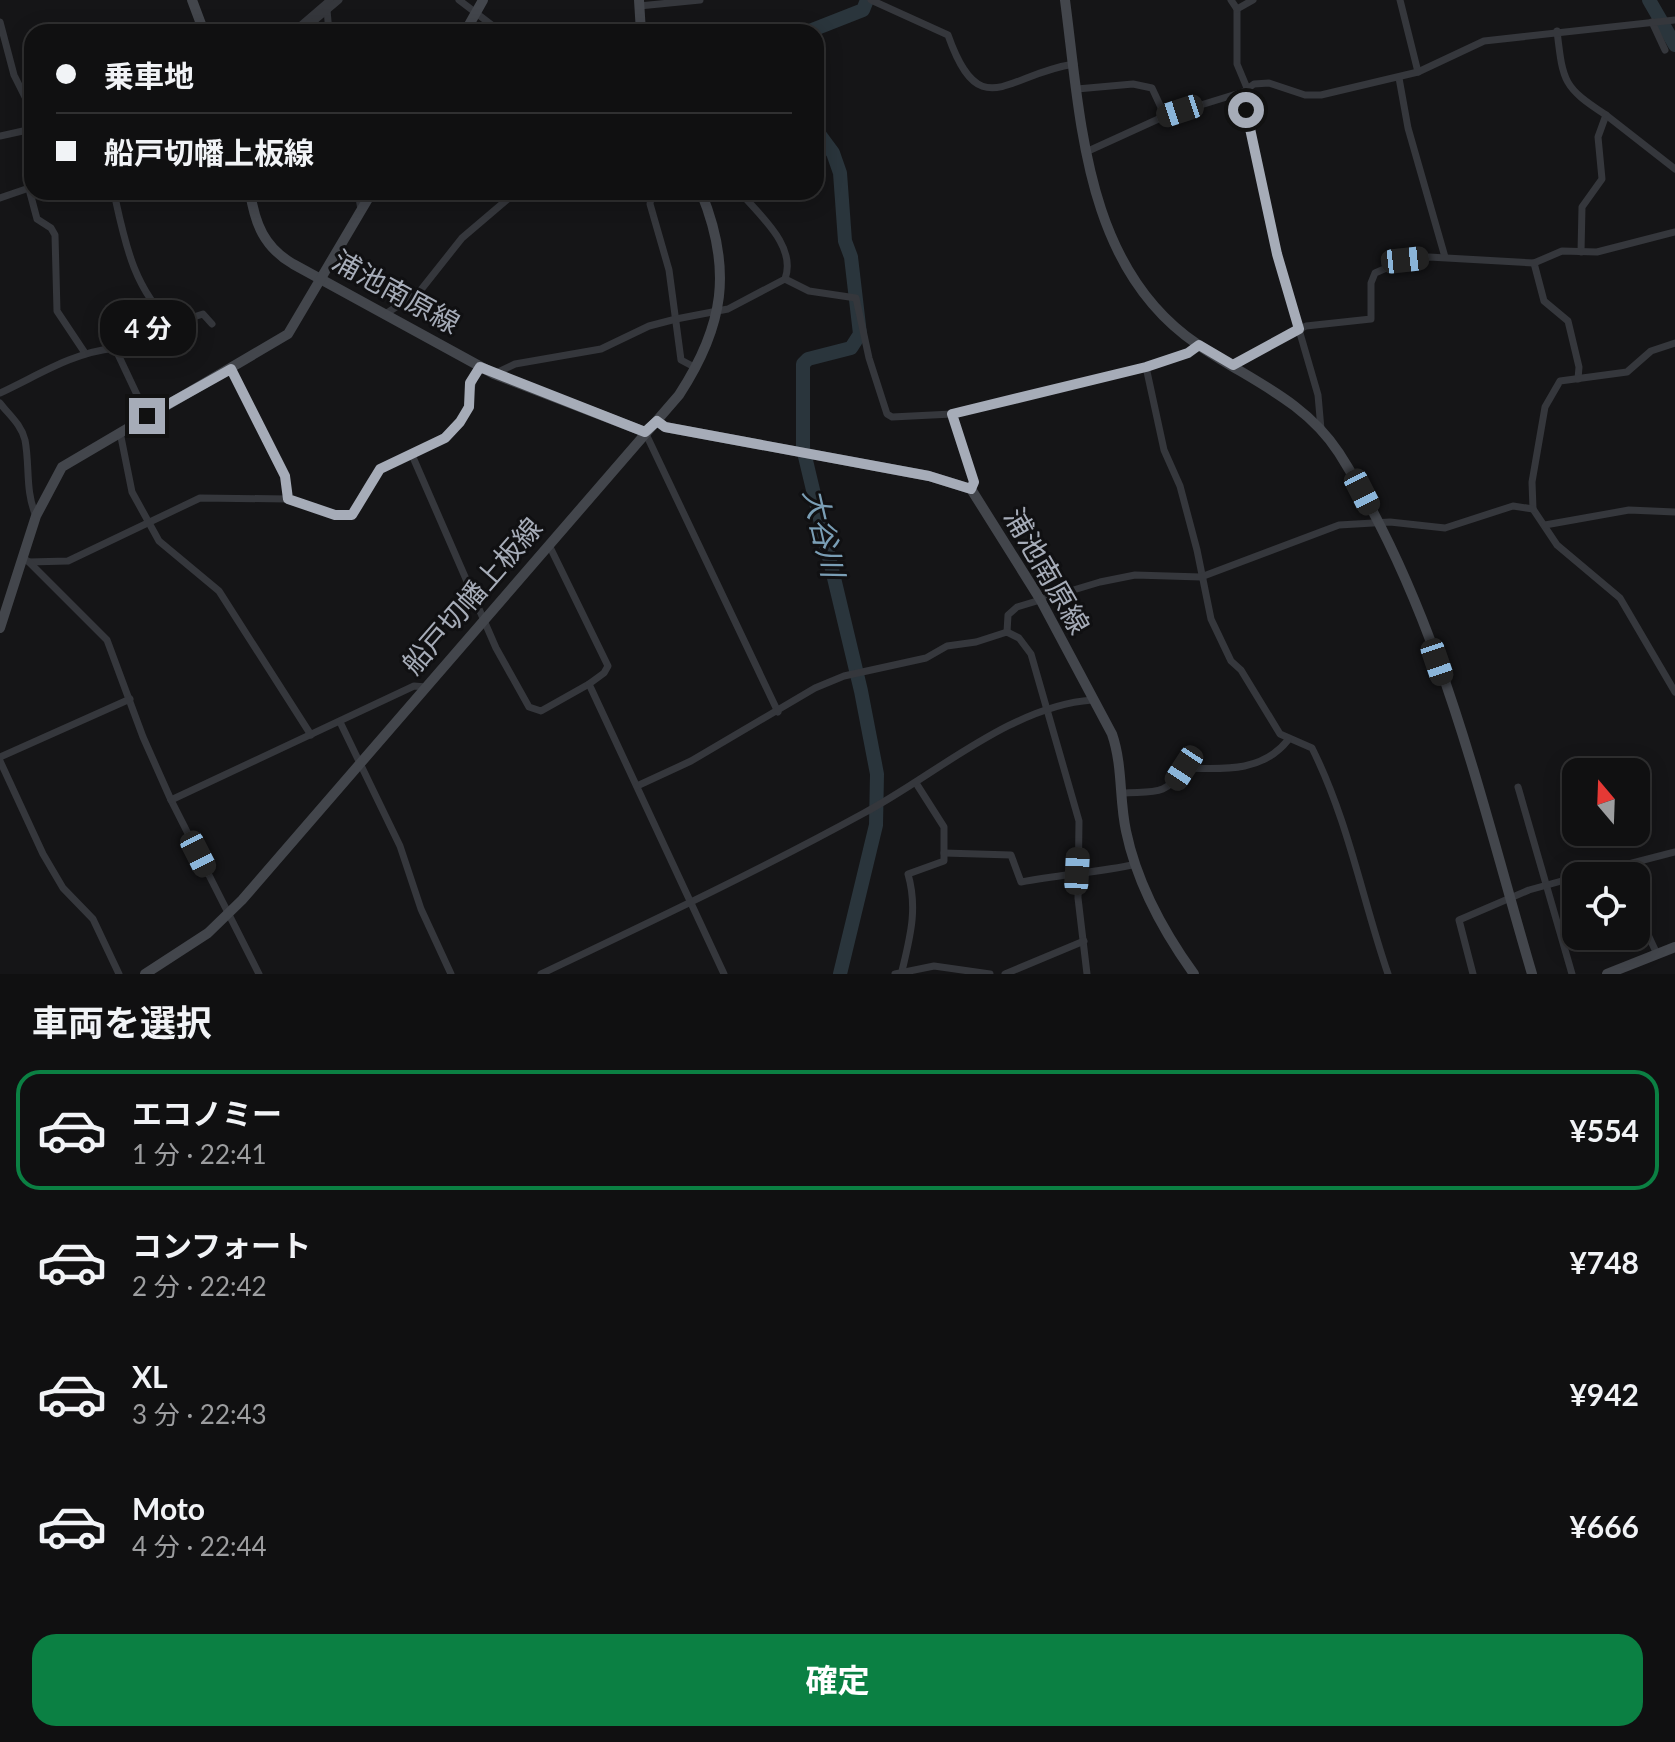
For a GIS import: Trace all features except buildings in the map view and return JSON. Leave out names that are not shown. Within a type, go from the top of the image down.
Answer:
[{"type":"main road","points":[[192,0],[201,24]]},
{"type":"main road","points":[[470,24],[483,0]]},
{"type":"main road","points":[[1065,0],[1086,152],[1095,189],[1127,272],[1158,313],[1199,345],[1285,397],[1321,429],[1338,451],[1378,522],[1416,605],[1448,691],[1532,974]]},
{"type":"main road","points":[[639,3],[640,24]]},
{"type":"main road","name":"浦池南原線","points":[[252,200],[263,237],[278,255],[494,374],[645,432]]},
{"type":"main road","points":[[0,628],[26,560],[36,516],[62,467],[288,334],[300,320],[320,277],[367,200]]},
{"type":"main road","name":"船戸切幡上板線","points":[[145,974],[208,933],[228,913],[657,421],[696,368],[709,343],[718,312],[721,261],[704,200]]},
{"type":"main road","name":"浦池南原線","points":[[657,421],[665,427],[796,454],[943,479],[971,489],[1040,599],[1118,751],[1126,830],[1136,864],[1154,912],[1194,974]]},
{"type":"main road","points":[[1607,974],[1675,947]]},
{"type":"street","points":[[303,24],[327,5],[339,0]]},
{"type":"street","points":[[459,0],[490,24]]},
{"type":"street","points":[[639,3],[700,0]]},
{"type":"street","points":[[871,0],[948,35],[960,65],[984,88],[996,90],[1039,71],[1074,64]]},
{"type":"street","points":[[1231,0],[1237,9],[1237,64],[1245,90],[1274,239],[1318,395],[1321,429]]},
{"type":"street","points":[[1237,9],[1253,0]]},
{"type":"street","points":[[1400,0],[1418,72]]},
{"type":"street","points":[[309,24],[327,5]]},
{"type":"street","points":[[1086,152],[1165,116],[1269,83],[1305,95],[1321,95],[1418,72],[1484,41],[1675,20]]},
{"type":"street","points":[[0,22],[14,75],[24,95]]},
{"type":"street","points":[[1657,22],[1665,50]]},
{"type":"street","points":[[1557,31],[1567,84],[1573,94],[1606,115],[1675,169]]},
{"type":"street","points":[[1399,78],[1408,128],[1445,257]]},
{"type":"street","points":[[1077,89],[1133,84],[1152,88],[1165,116]]},
{"type":"street","points":[[1581,252],[1582,207],[1602,179],[1598,137],[1606,115]]},
{"type":"street","points":[[0,136],[24,131]]},
{"type":"street","points":[[0,198],[24,190]]},
{"type":"street","points":[[33,200],[37,219],[51,228],[55,235],[57,311],[85,353]]},
{"type":"street","points":[[116,200],[132,271],[161,314],[172,324],[203,314],[212,324]]},
{"type":"street","points":[[359,200],[361,210]]},
{"type":"street","points":[[387,313],[420,291],[462,238],[507,200]]},
{"type":"street","points":[[651,200],[669,270],[681,360],[696,368]]},
{"type":"street","points":[[494,374],[515,364],[601,349],[649,326],[718,312],[785,279],[790,263],[786,250],[746,200]]},
{"type":"street","points":[[1233,365],[1299,329],[1371,319],[1371,283],[1375,273],[1405,260],[1445,257],[1475,262],[1534,263],[1562,251],[1581,252],[1675,232]]},
{"type":"street","points":[[1534,263],[1544,301],[1568,321],[1579,367],[1578,379]]},
{"type":"street","points":[[785,279],[809,291],[856,298],[869,358],[887,414],[892,417],[952,414],[1146,367],[1188,353],[1199,345]]},
{"type":"street","points":[[0,393],[85,353],[115,348],[161,314]]},
{"type":"street","points":[[1675,343],[1651,351],[1627,372],[1560,381],[1545,407],[1532,482],[1533,509],[1557,545],[1620,598],[1675,692]]},
{"type":"street","points":[[115,348],[147,416]]},
{"type":"street","points":[[26,560],[68,561],[200,498],[288,499],[335,515],[352,515],[380,469],[445,438],[460,422],[469,407],[470,383],[480,367]]},
{"type":"street","points":[[1146,367],[1164,450],[1180,486],[1205,603],[1223,648],[1241,670],[1273,724],[1288,740]]},
{"type":"street","points":[[231,369],[285,476],[288,499]]},
{"type":"street","points":[[0,403],[18,424],[25,439],[30,502],[36,516]]},
{"type":"street","points":[[952,414],[974,482],[971,489]]},
{"type":"street","points":[[120,432],[132,492],[149,522],[171,554],[219,591],[311,735]]},
{"type":"street","points":[[645,432],[778,712]]},
{"type":"street","points":[[412,455],[484,621],[529,707],[541,711],[589,684],[608,666],[548,544]]},
{"type":"street","points":[[1007,632],[1008,615],[1017,607],[1040,599],[1135,575],[1201,577],[1339,525],[1378,522],[1445,528],[1513,506],[1533,509]]},
{"type":"street","points":[[1545,525],[1629,510],[1675,512]]},
{"type":"street","points":[[26,560],[107,640],[171,800],[259,974]]},
{"type":"street","points":[[637,786],[691,761],[815,688],[853,674],[926,658],[947,646],[976,642],[1007,632],[1019,638],[1031,654],[1079,821],[1077,871],[1087,974]]},
{"type":"street","points":[[589,684],[724,974]]},
{"type":"street","points":[[171,800],[414,686],[426,687]]},
{"type":"street","points":[[119,974],[93,919],[63,888],[43,854],[0,759],[130,699]]},
{"type":"street","points":[[541,974],[692,902],[868,811],[965,751],[1047,709],[1092,700]]},
{"type":"street","points":[[340,722],[400,846],[421,909],[451,974]]},
{"type":"street","points":[[1122,793],[1165,791],[1172,787],[1184,768],[1249,767],[1264,761],[1288,740],[1300,740],[1312,748],[1336,796],[1342,828],[1355,858],[1360,893],[1388,974]]},
{"type":"street","points":[[916,783],[944,827],[944,861],[908,874],[914,896],[914,921],[899,973],[934,966],[990,974]]},
{"type":"street","points":[[1518,787],[1572,974]]},
{"type":"street","points":[[1649,862],[1675,852]]},
{"type":"street","points":[[944,853],[1011,855],[1021,882],[1077,871],[1102,872],[1136,864]]},
{"type":"street","points":[[1473,974],[1459,920],[1475,910],[1562,881]]},
{"type":"street","points":[[1650,939],[1657,954]]},
{"type":"street","points":[[1005,974],[1084,941]]},
{"type":"waterway","name":"大谷川","points":[[824,25],[863,10],[867,0]]},
{"type":"waterway","points":[[1649,0],[1675,45]]},
{"type":"waterway","name":"大谷川","points":[[824,141],[833,153],[840,173],[845,241],[851,257],[860,334],[851,348],[808,359],[803,364],[803,448],[861,691],[877,774],[876,825],[840,974]]},
{"type":"route","points":[[147,416],[231,369],[263,426],[285,476],[288,499],[335,515],[352,515],[380,469],[445,438],[469,407],[470,383],[480,367],[645,432],[657,421],[665,427],[796,454],[929,476],[957,482],[971,489],[974,482],[952,414],[1146,367],[1188,353],[1199,345],[1233,365],[1243,356],[1299,329],[1277,254],[1246,110]]}]
